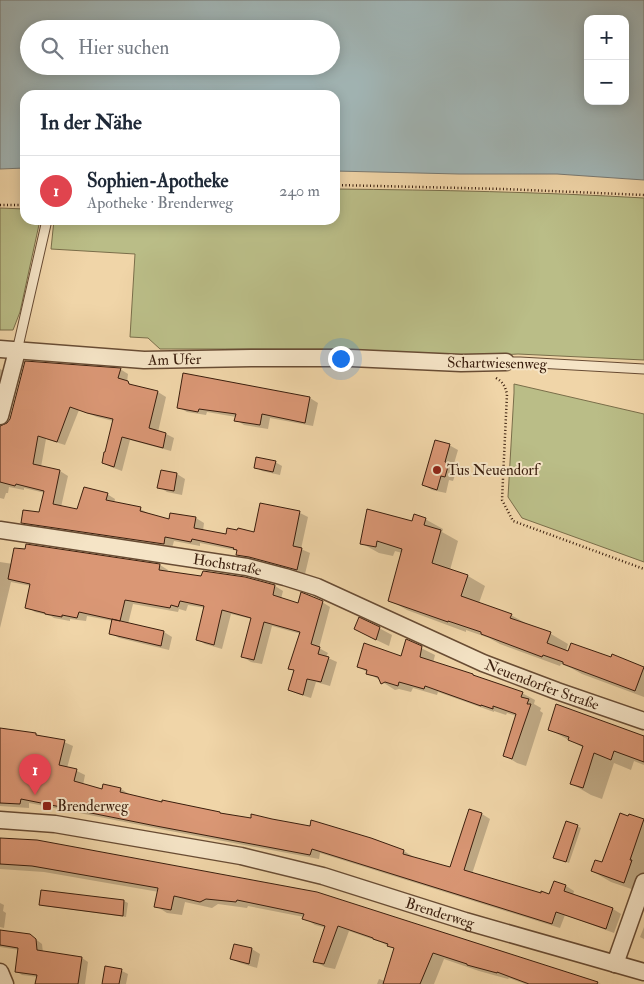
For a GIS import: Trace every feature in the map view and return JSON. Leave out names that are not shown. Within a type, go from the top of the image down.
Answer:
[{"type":"street","name":"Am Ufer","points":[[0,349],[144,360],[351,358]]},
{"type":"street","points":[[0,416],[17,351]]},
{"type":"street","name":"Schartwiesenweg","points":[[351,358],[507,364]]},
{"type":"street","name":"Hochstraße","points":[[0,530],[247,567],[286,576],[317,587],[442,644]]},
{"type":"street","name":"Neuendorfer Straße","points":[[442,644],[483,663],[644,721]]},
{"type":"street","name":"Brenderweg","points":[[0,820],[55,824],[250,858],[323,876],[466,921],[644,972]]},
{"type":"street","points":[[614,964],[644,882]]},
{"type":"street","points":[[0,972],[5,984]]},
{"type":"lane","points":[[17,351],[46,225]]},
{"type":"lane","name":"Schartwiesenweg","points":[[507,364],[520,362],[644,369]]},
{"type":"path","points":[[340,185],[644,195]]},
{"type":"path","points":[[0,205],[20,205]]},
{"type":"path","points":[[495,378],[502,381],[507,394],[502,500],[513,521],[644,569]]},
{"type":"green space","points":[[340,189],[567,194],[644,198],[644,360],[518,354],[480,356],[339,349],[160,349],[148,338],[130,337],[135,254],[51,249],[53,225],[340,225]]},
{"type":"green space","points":[[0,208],[20,209],[20,225],[39,225],[20,312],[13,330],[0,330]]},
{"type":"green space","points":[[514,384],[644,414],[644,562],[522,518],[508,497]]},
{"type":"shaded area","points":[[0,0],[644,0],[644,180],[557,174],[340,171],[340,90],[20,90],[20,168],[0,169]]},
{"type":"building","points":[[25,361],[121,368],[118,378],[128,381],[129,384],[158,391],[149,428],[166,433],[163,448],[122,437],[114,467],[102,463],[113,419],[70,407],[57,442],[38,436],[33,464],[60,470],[53,504],[77,509],[84,487],[108,493],[106,500],[141,507],[140,511],[169,519],[170,513],[196,517],[194,528],[226,534],[227,528],[237,530],[238,528],[254,532],[260,503],[300,511],[293,546],[302,548],[297,570],[236,555],[237,550],[234,548],[192,539],[191,542],[165,537],[164,544],[21,523],[23,510],[39,512],[44,491],[0,482],[0,426],[7,423],[10,419]]},
{"type":"building","points":[[183,373],[310,397],[305,423],[262,414],[260,425],[234,421],[236,414],[199,409],[198,412],[177,408]]},
{"type":"building","name":"Tus Neuendorf","points":[[435,440],[450,444],[445,462],[449,463],[445,477],[441,476],[437,490],[422,485]]},
{"type":"building","points":[[256,457],[276,461],[273,472],[254,468]]},
{"type":"building","points":[[161,470],[177,473],[174,491],[157,488]]},
{"type":"building","points":[[367,509],[412,521],[414,514],[426,518],[424,525],[441,530],[432,563],[468,575],[461,596],[512,614],[510,618],[551,632],[547,643],[568,651],[571,643],[611,657],[612,654],[644,667],[635,691],[563,664],[563,662],[543,655],[542,657],[481,634],[481,632],[388,601],[402,549],[377,541],[376,547],[360,544]]},
{"type":"building","points":[[26,544],[160,564],[159,570],[201,576],[203,571],[245,577],[275,585],[273,595],[298,603],[301,592],[323,601],[311,644],[320,647],[318,654],[329,657],[321,682],[307,679],[303,695],[288,690],[294,670],[288,669],[300,632],[264,622],[254,660],[241,657],[251,618],[222,610],[214,645],[196,640],[204,606],[180,601],[178,607],[171,605],[170,608],[125,600],[120,621],[79,612],[77,618],[62,615],[62,617],[25,608],[30,584],[8,579],[14,548],[25,549]]},
{"type":"building","points":[[359,617],[380,627],[376,640],[354,629]]},
{"type":"building","points":[[112,619],[164,631],[161,646],[109,634]]},
{"type":"building","points":[[406,639],[422,646],[420,657],[523,692],[521,697],[529,699],[527,704],[531,704],[512,759],[503,756],[516,714],[493,706],[493,709],[481,706],[425,686],[424,689],[399,682],[398,686],[385,682],[381,684],[378,677],[366,674],[367,670],[357,667],[364,643],[401,656]]},
{"type":"building","points":[[556,704],[644,736],[644,762],[614,751],[611,760],[594,753],[583,788],[570,784],[583,746],[568,740],[569,737],[548,730]]},
{"type":"building","points":[[0,728],[36,733],[36,735],[65,740],[59,765],[77,769],[74,781],[102,789],[103,784],[121,788],[120,792],[220,813],[251,818],[251,814],[310,826],[311,820],[404,850],[403,854],[450,867],[469,809],[482,813],[464,870],[549,894],[554,881],[566,885],[564,891],[613,908],[606,929],[556,912],[552,924],[312,849],[310,855],[21,799],[20,804],[0,803]]},
{"type":"building","points":[[620,813],[644,819],[624,883],[591,871],[595,860],[602,862]]},
{"type":"building","points":[[566,821],[578,825],[566,862],[553,858]]},
{"type":"building","points":[[0,838],[37,840],[317,892],[598,982],[597,984],[529,984],[497,972],[467,965],[433,953],[420,984],[383,984],[394,948],[373,938],[338,926],[324,964],[313,962],[325,926],[302,919],[304,914],[237,900],[236,902],[206,899],[200,902],[174,896],[171,910],[154,907],[158,888],[32,866],[0,864]]},
{"type":"building","points":[[41,890],[124,900],[123,916],[39,905]]},
{"type":"building","points":[[0,930],[30,934],[36,939],[37,950],[82,957],[78,984],[35,984],[37,975],[15,972],[18,948],[0,945]]},
{"type":"building","points":[[234,944],[252,948],[249,964],[230,959]]},
{"type":"building","points":[[105,966],[122,969],[119,984],[102,984]]},
{"type":"place","name":"Tus Neuendorf","points":[[437,470]]},
{"type":"place","name":"Sophien-Apotheke","points":[[35,795]]},
{"type":"place","name":"Brenderweg","points":[[47,806]]}]
